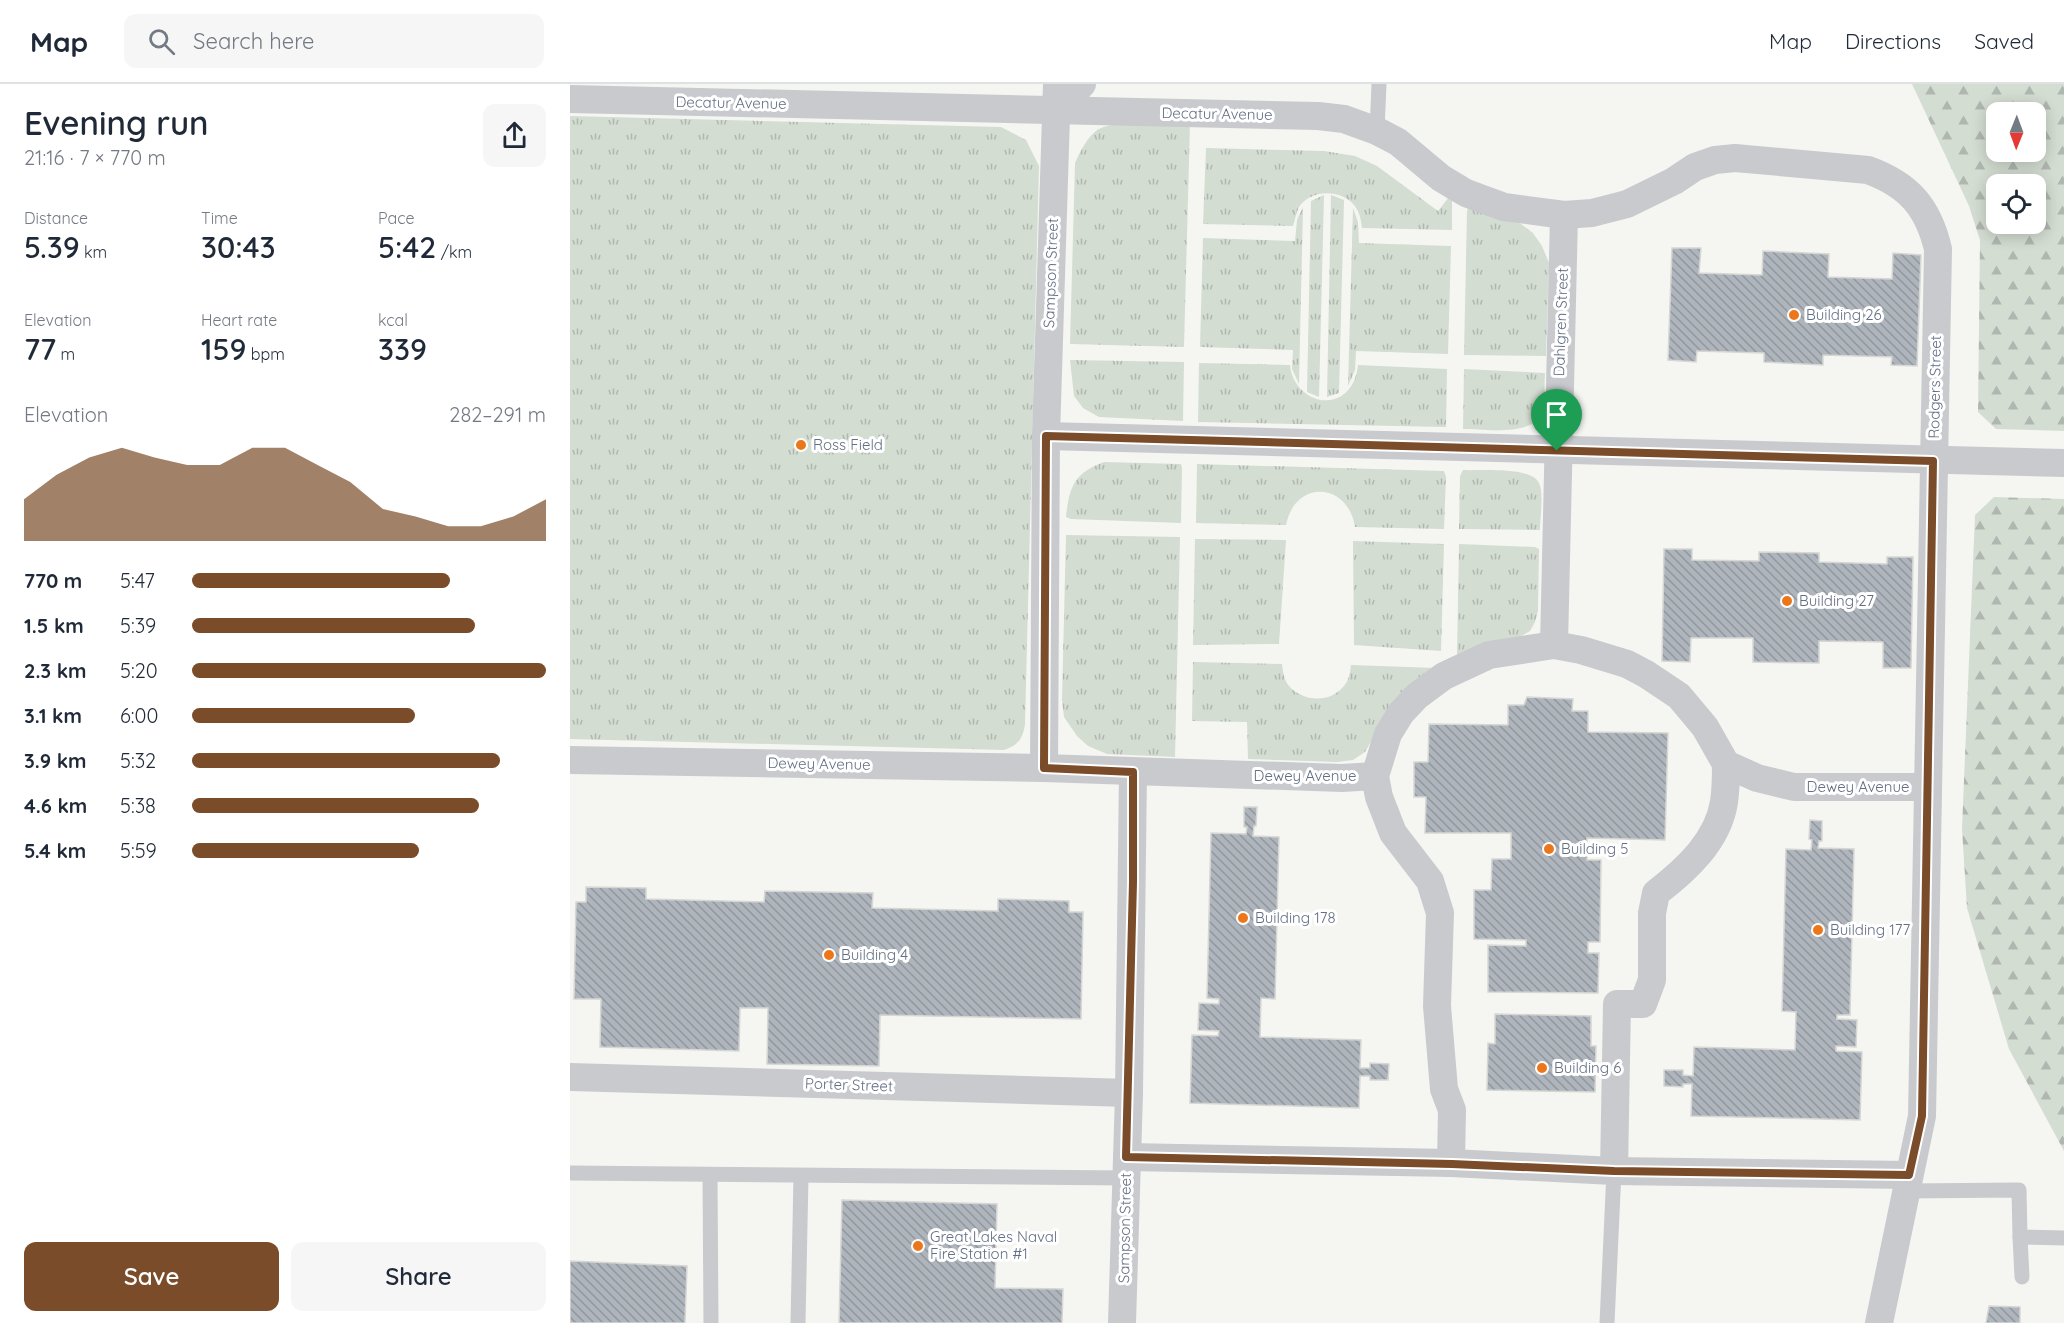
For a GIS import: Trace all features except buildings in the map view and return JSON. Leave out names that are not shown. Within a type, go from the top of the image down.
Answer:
[{"type":"street","points":[[1056,97],[1082,84]]},
{"type":"street","name":"Decatur Avenue","points":[[570,99],[1056,97],[1344,119],[1377,131],[1398,142],[1441,178],[1466,193],[1504,207],[1564,215],[1592,213],[1627,204],[1674,181],[1695,167],[1715,160],[1735,158],[1827,166]]},
{"type":"street","name":"Sampson Street","points":[[1044,768],[1046,436],[1056,97]]},
{"type":"street","name":"Rodgers Street","points":[[1827,166],[1868,170],[1904,188],[1925,211],[1938,249],[1922,1116],[1879,1323]]},
{"type":"street","name":"Dahlgren Street","points":[[1554,645],[1564,215]]},
{"type":"street","points":[[1046,436],[2064,463]]},
{"type":"street","name":"Dewey Avenue","points":[[570,760],[1044,768],[1342,778],[1375,776],[1388,734],[1401,713],[1417,696],[1444,676],[1489,655],[1554,645],[1581,650],[1627,664],[1679,696],[1705,727],[1726,764],[1757,778],[1794,787],[1927,787]]},
{"type":"street","points":[[1614,1171],[1617,1004],[1643,1004],[1652,980],[1652,913],[1656,893],[1678,877],[1693,861],[1717,827],[1724,802],[1726,764]]},
{"type":"street","name":"Sampson Street","points":[[1122,1323],[1129,1093],[1133,772]]},
{"type":"street","points":[[1375,776],[1379,796],[1393,833],[1430,881],[1440,913],[1437,1006],[1444,1089],[1452,1110],[1452,1164]]},
{"type":"street","name":"Porter Street","points":[[570,1077],[1129,1093]]},
{"type":"street","points":[[1126,1168],[1452,1164],[1908,1183]]},
{"type":"lane","points":[[1377,131],[1379,84]]},
{"type":"lane","points":[[570,1173],[801,1176],[1126,1168]]},
{"type":"lane","points":[[1607,1323],[1614,1171]]},
{"type":"lane","points":[[710,1175],[711,1323]]},
{"type":"lane","points":[[798,1323],[801,1176]]},
{"type":"lane","points":[[1908,1183],[2019,1190],[2022,1277]]},
{"type":"lane","points":[[2020,1238],[2064,1238]]},
{"type":"green space","points":[[1912,84],[2064,84],[2064,431],[1996,429],[1978,412],[1980,240],[1969,206]]},
{"type":"green space","name":"Ross Field","points":[[570,116],[1001,127],[1026,140],[1039,166],[1025,724],[1021,738],[1013,746],[1004,750],[570,739]]},
{"type":"green space","points":[[1141,122],[1190,123],[1184,347],[1070,344],[1075,163],[1081,150],[1092,134],[1103,127]]},
{"type":"green space","points":[[1206,148],[1324,151],[1355,156],[1377,166],[1438,211],[1452,193],[1452,230],[1362,228],[1359,213],[1354,205],[1342,196],[1326,193],[1304,201],[1299,207],[1293,226],[1203,224]]},
{"type":"green space","points":[[1324,195],[1319,397],[1307,392],[1311,201]]},
{"type":"green space","points":[[1331,195],[1344,200],[1339,393],[1327,397]]},
{"type":"green space","points":[[1470,203],[1521,224],[1533,233],[1542,246],[1549,263],[1546,356],[1464,355],[1467,211]]},
{"type":"green space","points":[[1303,207],[1299,384],[1292,369],[1293,350],[1200,347],[1203,238],[1295,241],[1297,220]]},
{"type":"green space","points":[[1353,208],[1358,222],[1359,243],[1451,246],[1448,354],[1356,351],[1355,370],[1348,386]]},
{"type":"green space","points":[[1070,360],[1184,362],[1183,421],[1099,417],[1083,408],[1074,396]]},
{"type":"green space","points":[[1199,363],[1290,365],[1299,387],[1316,399],[1326,400],[1346,393],[1354,381],[1358,365],[1447,369],[1446,427],[1198,422]]},
{"type":"green space","points":[[1464,369],[1545,373],[1544,401],[1540,416],[1534,422],[1516,429],[1463,429]]},
{"type":"green space","points":[[1104,462],[1181,464],[1181,523],[1066,517],[1071,489],[1075,482],[1086,471]]},
{"type":"green space","points":[[1197,464],[1444,471],[1446,477],[1444,529],[1355,527],[1343,501],[1332,494],[1321,492],[1310,494],[1300,500],[1291,510],[1286,525],[1196,523]]},
{"type":"green space","points":[[1463,470],[1516,472],[1534,478],[1539,483],[1541,493],[1540,530],[1459,529],[1460,476]]},
{"type":"green space","points":[[1994,497],[2064,499],[2064,1151],[2009,1049],[1967,908],[1962,829],[1975,515]]},
{"type":"green space","points":[[1066,535],[1180,537],[1175,757],[1107,754],[1088,746],[1077,736],[1064,717],[1062,700]]},
{"type":"green space","points":[[1195,539],[1286,540],[1279,644],[1193,645]]},
{"type":"green space","points":[[1353,541],[1444,544],[1441,651],[1354,645]]},
{"type":"green space","points":[[1459,544],[1539,549],[1538,611],[1530,631],[1518,638],[1457,657]]},
{"type":"green space","points":[[1193,662],[1282,664],[1289,686],[1309,698],[1324,698],[1338,692],[1348,680],[1351,665],[1437,668],[1385,717],[1365,752],[1353,760],[1337,762],[1248,759],[1247,722],[1192,721]]},
{"type":"place","name":"Building 26","points":[[1794,315]]},
{"type":"place","name":"Ross Field","points":[[801,445]]},
{"type":"place","name":"Building 27","points":[[1787,601]]},
{"type":"place","name":"Building 5","points":[[1549,849]]},
{"type":"place","name":"Building 178","points":[[1243,918]]},
{"type":"place","name":"Building 177","points":[[1818,930]]},
{"type":"place","name":"Building 4","points":[[829,955]]},
{"type":"place","name":"Building 6","points":[[1542,1068]]},
{"type":"place","name":"Great Lakes Naval Fire Station #1","points":[[918,1246]]},
{"type":"route","points":[[1046,436],[1557,451],[1933,461],[1922,1116],[1909,1175],[1614,1171],[1452,1164],[1126,1157],[1133,882],[1133,772],[1044,768],[1046,436]]}]
